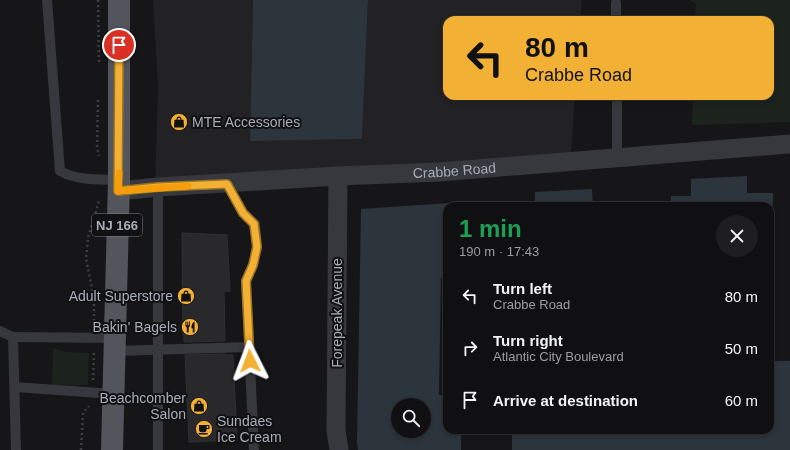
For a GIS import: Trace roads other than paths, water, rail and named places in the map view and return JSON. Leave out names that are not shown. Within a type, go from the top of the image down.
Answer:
[{"type":"main road","name":"NJ 166","points":[[112,450],[114,394],[108,346],[119,0]]},
{"type":"street","name":"Crabbe Road","points":[[112,183],[158,187],[227,184],[338,176],[439,172],[790,144]]},
{"type":"street","name":"Forepeak Avenue","points":[[338,176],[336,430],[339,450]]},
{"type":"lane","points":[[47,0],[60,171],[68,176],[112,183]]},
{"type":"lane","points":[[616,3],[616,16]]},
{"type":"lane","points":[[617,100],[617,158]]},
{"type":"lane","points":[[227,184],[243,213],[254,224],[257,247],[253,265],[246,281],[254,450]]},
{"type":"lane","points":[[158,187],[158,450]]},
{"type":"lane","points":[[0,331],[13,337],[108,346],[157,349],[249,347]]},
{"type":"lane","points":[[13,337],[16,450]]},
{"type":"lane","points":[[14,387],[114,394]]},
{"type":"place","name":"MTE Accessories","points":[[179,122]]},
{"type":"place","name":"Adult Superstore","points":[[186,296]]},
{"type":"place","name":"Bakin' Bagels","points":[[190,327]]},
{"type":"place","name":"Beachcomber Salon","points":[[199,406]]},
{"type":"place","name":"Sundaes Ice Cream","points":[[204,429]]}]
